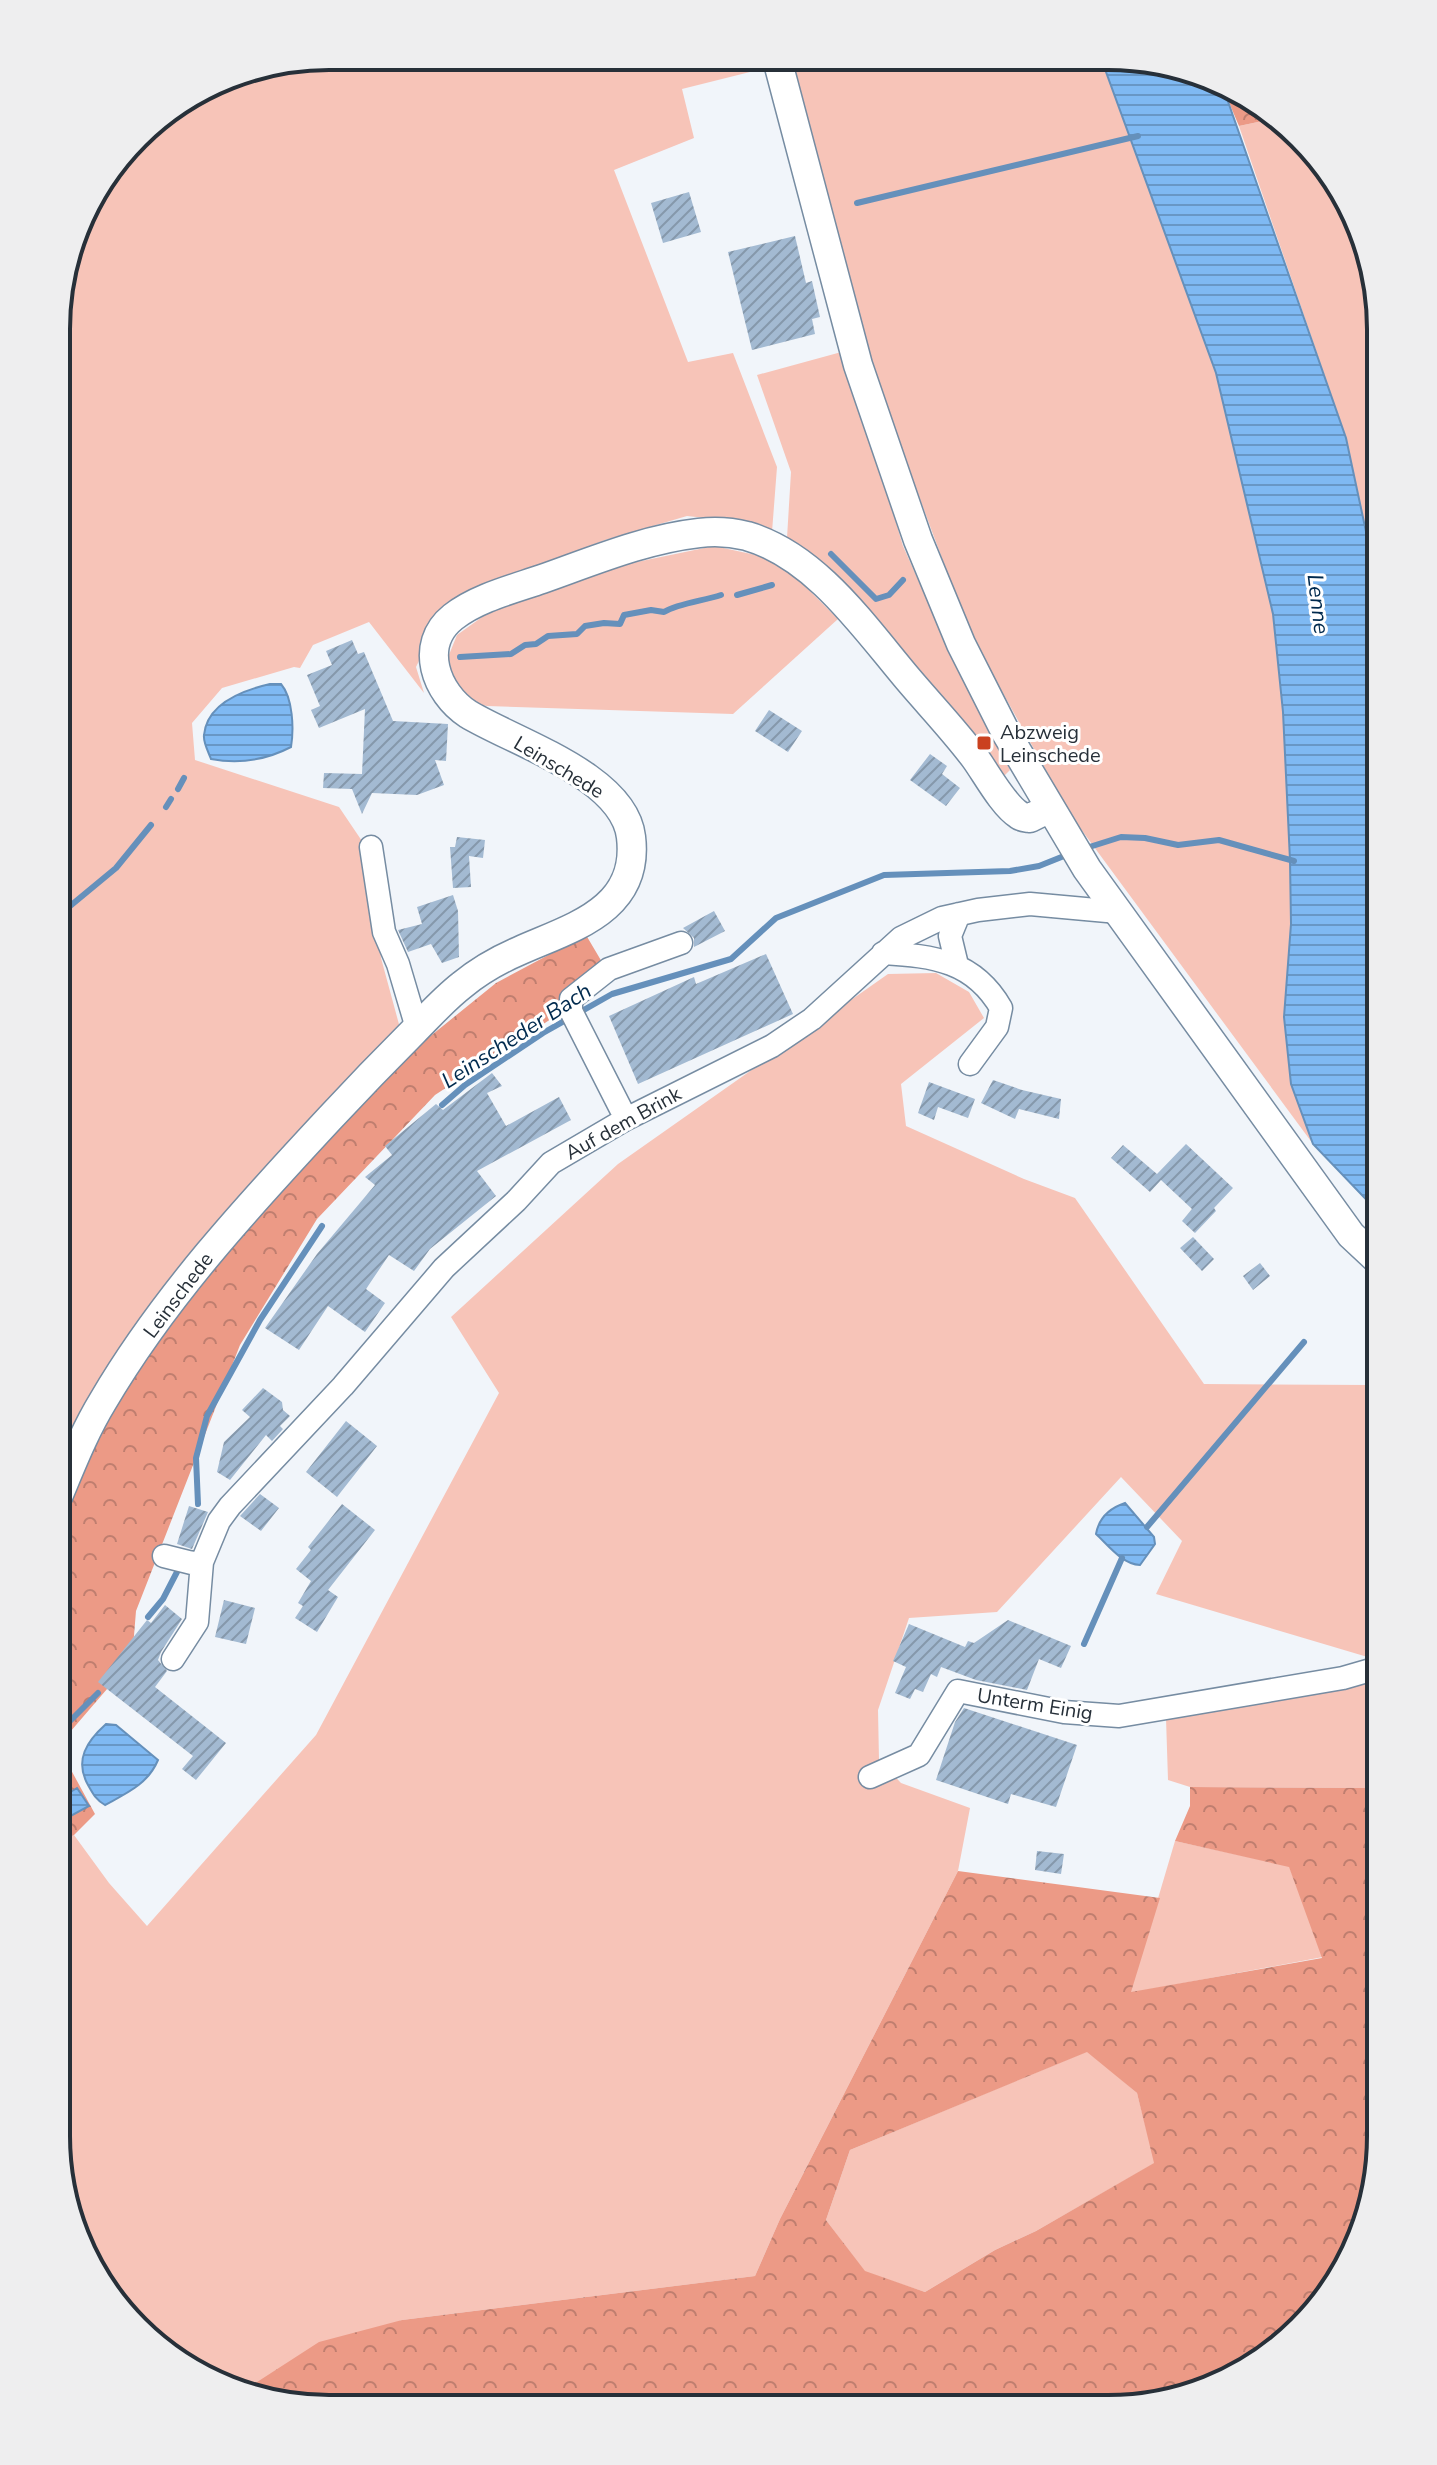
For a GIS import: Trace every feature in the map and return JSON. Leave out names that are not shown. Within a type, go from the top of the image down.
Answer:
[{"type":"main road","points":[[780,70],[858,365],[918,540],[961,644],[1005,731],[1087,869],[1324,1199],[1351,1235],[1366,1249]]},
{"type":"main road","name":"Leinschede","points":[[70,1468],[103,1401],[150,1330],[195,1271],[289,1162],[442,1003],[480,972],[595,916],[609,904],[624,882],[629,868],[631,837],[629,825],[616,803],[583,776],[458,708],[439,683],[434,661],[437,640],[445,625],[462,611],[593,561],[676,536],[735,533],[776,548],[834,593],[955,734],[1015,813],[1030,818],[1050,808]]},
{"type":"street","points":[[371,847],[384,932],[398,964],[417,1028]]},
{"type":"street","name":"Auf dem Brink","points":[[173,1659],[197,1622],[202,1562],[219,1521],[230,1506],[343,1386],[444,1268],[516,1201],[551,1163],[626,1119],[772,1046],[812,1019],[901,938],[942,918],[1030,904],[1118,912]]},
{"type":"street","points":[[957,965],[950,936],[959,914]]},
{"type":"street","points":[[626,1119],[574,1017],[571,999],[609,969],[681,943]]},
{"type":"street","points":[[883,953],[929,958],[957,965],[979,979],[993,994],[1001,1008],[997,1027],[970,1064]]},
{"type":"street","points":[[164,1556],[192,1563],[202,1562]]},
{"type":"street","name":"Unterm Einig","points":[[870,1777],[919,1755],[958,1691],[1064,1712],[1119,1716],[1343,1678],[1366,1671]]},
{"type":"shaded area","points":[[756,70],[682,89],[694,138],[614,170],[688,362],[733,353],[777,467],[772,532],[734,521],[687,516],[605,540],[504,579],[438,622],[416,667],[424,693],[369,622],[313,645],[300,668],[294,667],[222,688],[192,723],[195,760],[339,807],[364,844],[373,880],[381,958],[400,1028],[88,1402],[70,1434],[70,329],[72,296],[79,262],[105,200],[134,158],[158,134],[185,114],[246,84],[279,75],[312,71]]},
{"type":"shaded area","points":[[788,70],[1105,70],[1216,373],[1273,614],[1283,712],[1290,860],[1291,924],[1284,1017],[1291,1084],[1313,1144],[1072,817],[971,636],[870,365]]},
{"type":"shaded area","points":[[1262,121],[1291,146],[1313,171],[1347,230],[1358,262],[1365,296],[1367,329],[1367,536],[1346,438],[1239,126]]},
{"type":"shaded area","points":[[845,351],[903,546],[951,654],[1010,770],[1002,778],[851,593],[787,538],[791,472],[757,375]]},
{"type":"shaded area","points":[[714,546],[765,557],[797,578],[838,619],[733,714],[487,706],[454,699],[440,677],[457,635],[510,597],[603,569]]},
{"type":"shaded area","points":[[936,973],[969,992],[984,1018],[901,1084],[906,1126],[1024,1179],[1075,1198],[1204,1384],[1366,1385],[1366,1657],[1156,1594],[1182,1541],[1121,1477],[997,1612],[909,1618],[878,1710],[879,1760],[901,1783],[970,1808],[958,1871],[780,2219],[755,2276],[402,2320],[255,2384],[230,2375],[171,2341],[146,2319],[124,2294],[105,2265],[84,2219],[75,2186],[70,2136],[70,1837],[74,1835],[109,1883],[147,1926],[316,1735],[499,1393],[451,1317],[618,1164],[888,974]]},
{"type":"shaded area","points":[[1366,1673],[1366,1788],[1190,1787],[1168,1780],[1166,1718]]},
{"type":"shaded area","points":[[1175,1841],[1289,1866],[1323,1957],[1130,1993]]},
{"type":"shaded area","points":[[1088,2051],[1137,2093],[1155,2163],[925,2292],[865,2272],[826,2220],[850,2150]]},
{"type":"green space","points":[[1228,101],[1262,121],[1239,126]]},
{"type":"green space","points":[[586,935],[612,979],[435,1095],[317,1219],[240,1345],[136,1611],[132,1660],[70,1732],[70,1438],[112,1394],[198,1270],[412,1051],[496,983]]},
{"type":"green space","points":[[70,1768],[95,1814],[70,1837],[70,1816],[89,1806],[77,1788],[70,1792]]},
{"type":"green space","points":[[1190,1787],[1366,1788],[1366,2153],[1362,2186],[1340,2250],[1313,2294],[1266,2341],[1237,2360],[1207,2375],[1158,2390],[1108,2395],[329,2395],[296,2393],[255,2383],[319,2342],[402,2320],[755,2276],[780,2219],[958,1871],[1160,1898],[1131,1992],[1322,1958],[1289,1867],[1175,1841],[1190,1806]],"holes":[[[1087,2052],[1137,2093],[1154,2163],[925,2292],[865,2271],[826,2220],[850,2150]]]},
{"type":"water","name":"Lenne","points":[[1105,70],[1141,72],[1175,79],[1228,100],[1346,438],[1367,536],[1367,1200],[1313,1144],[1291,1084],[1284,1017],[1291,924],[1290,860],[1283,712],[1273,614],[1216,373]]},
{"type":"water","points":[[270,684],[281,684],[288,697],[292,723],[291,747],[252,760],[211,759],[204,738],[212,714],[238,694]]},
{"type":"water","points":[[1125,1503],[1154,1537],[1155,1544],[1140,1565],[1122,1558],[1096,1534],[1106,1514]]},
{"type":"water","points":[[106,1724],[116,1725],[158,1760],[143,1782],[105,1805],[92,1791],[82,1767],[88,1744]]},
{"type":"water","points":[[77,1788],[89,1806],[70,1816],[70,1792]]},
{"type":"building","points":[[689,192],[701,232],[663,243],[651,203]]},
{"type":"building","points":[[795,236],[806,283],[812,281],[820,317],[812,319],[815,334],[752,350],[728,252]]},
{"type":"building","points":[[352,640],[358,654],[364,652],[393,721],[448,724],[446,761],[435,760],[444,785],[417,795],[372,793],[362,814],[352,789],[323,788],[324,773],[362,774],[365,709],[319,728],[311,710],[320,706],[307,675],[332,665],[326,651]]},
{"type":"building","points":[[769,710],[802,731],[788,752],[755,731]]},
{"type":"building","points":[[930,754],[947,766],[942,774],[960,788],[946,806],[910,780]]},
{"type":"building","points":[[457,837],[485,840],[483,858],[469,856],[471,887],[453,888],[450,847],[455,847]]},
{"type":"building","points":[[453,895],[458,911],[459,957],[442,963],[431,944],[408,952],[398,930],[422,924],[417,907]]},
{"type":"building","points":[[714,911],[725,931],[694,947],[694,938],[683,928]]},
{"type":"building","points":[[766,954],[793,1014],[638,1084],[609,1016],[694,977],[696,984]]},
{"type":"building","points":[[492,1073],[502,1086],[487,1093],[506,1126],[559,1097],[571,1120],[477,1171],[496,1196],[430,1249],[414,1271],[389,1255],[366,1289],[385,1303],[365,1332],[328,1306],[299,1350],[265,1328],[317,1254],[375,1185],[365,1177],[392,1155],[385,1146],[436,1104],[443,1110]]},
{"type":"building","points":[[993,1080],[1061,1099],[1059,1119],[1019,1109],[1015,1119],[981,1103]]},
{"type":"building","points":[[929,1082],[975,1099],[968,1118],[938,1107],[934,1120],[918,1113]]},
{"type":"building","points":[[1186,1144],[1233,1188],[1195,1233],[1182,1221],[1192,1209],[1161,1180],[1150,1192],[1111,1158],[1123,1145],[1157,1174]]},
{"type":"building","points":[[1193,1237],[1214,1259],[1202,1271],[1180,1248]]},
{"type":"building","points":[[1260,1263],[1270,1276],[1253,1290],[1243,1276]]},
{"type":"building","points":[[263,1388],[282,1402],[283,1410],[290,1416],[272,1441],[266,1435],[230,1480],[217,1472],[224,1442],[250,1417],[242,1410]]},
{"type":"building","points":[[346,1421],[377,1446],[337,1497],[306,1472]]},
{"type":"building","points":[[260,1494],[279,1508],[261,1531],[240,1516]]},
{"type":"building","points":[[342,1504],[375,1530],[328,1590],[338,1597],[317,1632],[295,1618],[303,1606],[298,1603],[311,1581],[296,1569],[311,1550],[308,1547]]},
{"type":"building","points":[[189,1506],[208,1512],[192,1549],[177,1544]]},
{"type":"building","points":[[224,1600],[255,1608],[246,1644],[215,1637]]},
{"type":"building","points":[[165,1605],[182,1619],[161,1652],[158,1660],[167,1671],[155,1687],[226,1743],[196,1780],[182,1769],[193,1756],[98,1682],[147,1620],[151,1623]]},
{"type":"building","points":[[1008,1620],[1071,1646],[1061,1668],[1039,1659],[1027,1690],[976,1680],[941,1667],[937,1677],[931,1674],[923,1692],[915,1689],[910,1699],[895,1693],[906,1667],[893,1661],[909,1624],[965,1647],[968,1641],[974,1643]]},
{"type":"building","points":[[964,1708],[1077,1745],[1056,1807],[1011,1794],[1008,1804],[936,1780],[955,1722]]},
{"type":"building","points":[[1037,1851],[1064,1854],[1061,1874],[1035,1870]]},
{"type":"waterway","points":[[857,203],[1138,136]]},
{"type":"waterway","points":[[831,554],[876,599],[889,595],[903,580]]},
{"type":"waterway","points":[[737,595],[772,585]]},
{"type":"waterway","points":[[460,657],[511,654],[548,636],[577,634],[585,626],[620,624],[624,615],[651,610],[664,612],[721,595]]},
{"type":"waterway","points":[[178,789],[184,778]]},
{"type":"waterway","points":[[166,807],[171,799]]},
{"type":"waterway","points":[[70,906],[116,868],[151,825]]},
{"type":"waterway","name":"Leinscheder Bach","points":[[1083,849],[1121,837],[1178,845],[1219,840],[1294,861]]},
{"type":"waterway","name":"Leinscheder Bach","points":[[442,1105],[465,1085],[543,1033],[612,994],[731,959],[776,918],[884,875],[1010,871],[1039,866],[1069,854]]},
{"type":"waterway","name":"Leinscheder Bach","points":[[198,1504],[196,1458],[207,1416],[260,1320],[322,1226]]},
{"type":"waterway","points":[[1147,1527],[1304,1342]]},
{"type":"waterway","points":[[1084,1644],[1122,1558]]},
{"type":"waterway","name":"Leinscheder Bach","points":[[148,1617],[163,1599],[178,1570]]},
{"type":"waterway","name":"Leinscheder Bach","points":[[70,1721],[98,1693]]},
{"type":"place","name":"Abzweig Leinschede","points":[[984,743]]}]
